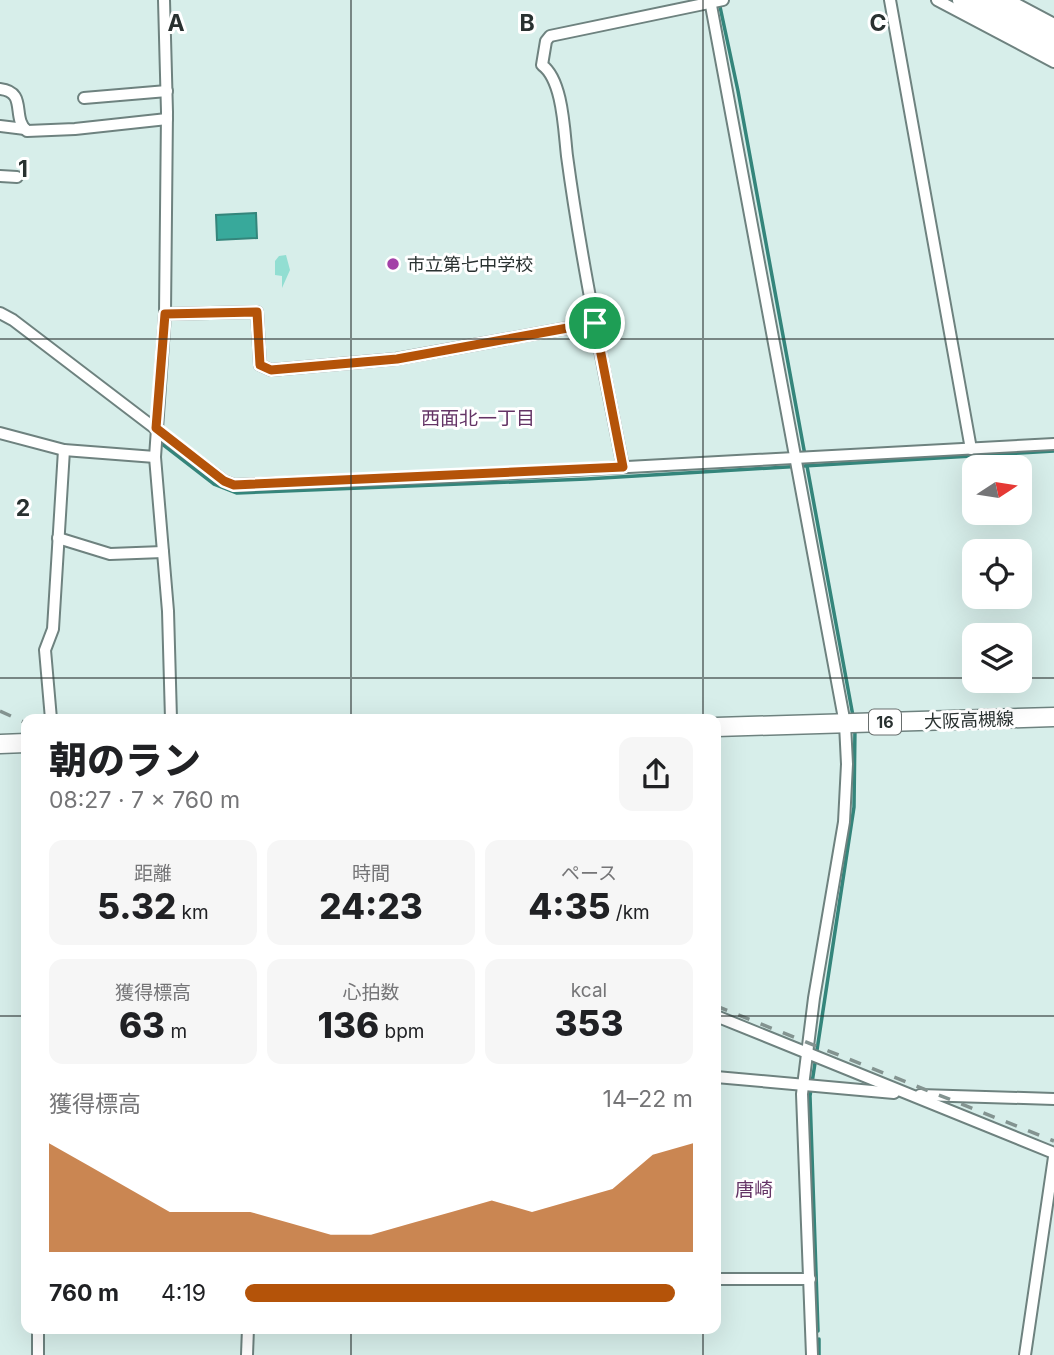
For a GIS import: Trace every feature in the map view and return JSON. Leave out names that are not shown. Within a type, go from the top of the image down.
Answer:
[{"type":"main road","points":[[962,0],[1054,50]]},
{"type":"main road","points":[[989,0],[1054,35]]},
{"type":"main road","name":"大阪高槻線","points":[[721,727],[1054,717]]},
{"type":"main road","points":[[0,744],[21,743]]},
{"type":"street","points":[[164,0],[167,91],[165,314],[155,457],[163,552],[171,714]]},
{"type":"street","points":[[623,467],[577,224],[561,105],[550,71],[542,65],[546,41],[550,36],[723,0]]},
{"type":"street","points":[[890,0],[971,449]]},
{"type":"street","points":[[937,0],[1054,62]]},
{"type":"street","points":[[1009,0],[1054,24]]},
{"type":"street","points":[[710,1],[845,724],[847,764],[844,822],[804,1084],[812,1355]]},
{"type":"street","points":[[0,89],[14,94],[18,100],[20,120],[25,129]]},
{"type":"street","points":[[84,98],[167,91]]},
{"type":"street","points":[[0,126],[75,129],[167,119]]},
{"type":"street","points":[[0,176],[17,177]]},
{"type":"street","points":[[165,314],[257,312],[260,365],[271,370],[397,359],[595,323]]},
{"type":"street","points":[[0,313],[13,320],[224,481],[234,485],[1054,444]]},
{"type":"street","points":[[0,433],[64,450],[155,457]]},
{"type":"street","points":[[51,714],[46,650],[52,629],[64,450]]},
{"type":"street","points":[[58,538],[110,554],[163,552]]},
{"type":"street","points":[[721,1018],[1054,1155],[1025,1355]]},
{"type":"street","points":[[721,1077],[909,1094],[1054,1099]]},
{"type":"street","points":[[721,1279],[810,1279]]},
{"type":"street","points":[[38,1334],[38,1355]]},
{"type":"street","points":[[247,1355],[248,1334]]},
{"type":"shaded area","points":[[256,213],[257,238],[217,240],[216,215]]},
{"type":"shaded area","points":[[286,255],[290,270],[282,288],[282,276],[275,275],[275,261],[279,256]]},
{"type":"waterway","points":[[719,2],[738,91],[853,716]]},
{"type":"waterway","points":[[161,443],[214,484],[237,493],[586,479],[1054,451]]},
{"type":"waterway","points":[[818,1331],[810,1096],[854,807],[855,727]]},
{"type":"waterway","points":[[819,1339],[819,1355]]},
{"type":"railway","points":[[0,711],[21,721]]},
{"type":"railway","points":[[721,1008],[1054,1141]]},
{"type":"place","name":"市立第七中学校","points":[[393,264]]},
{"type":"district","name":"西面北一丁目","points":[[478,418]]},
{"type":"district","name":"唐崎","points":[[754,1189]]},
{"type":"route","points":[[257,312],[260,365],[271,370],[397,359],[488,345],[595,323],[623,467],[460,477],[234,485],[224,481],[156,428],[165,314],[257,312]]}]
